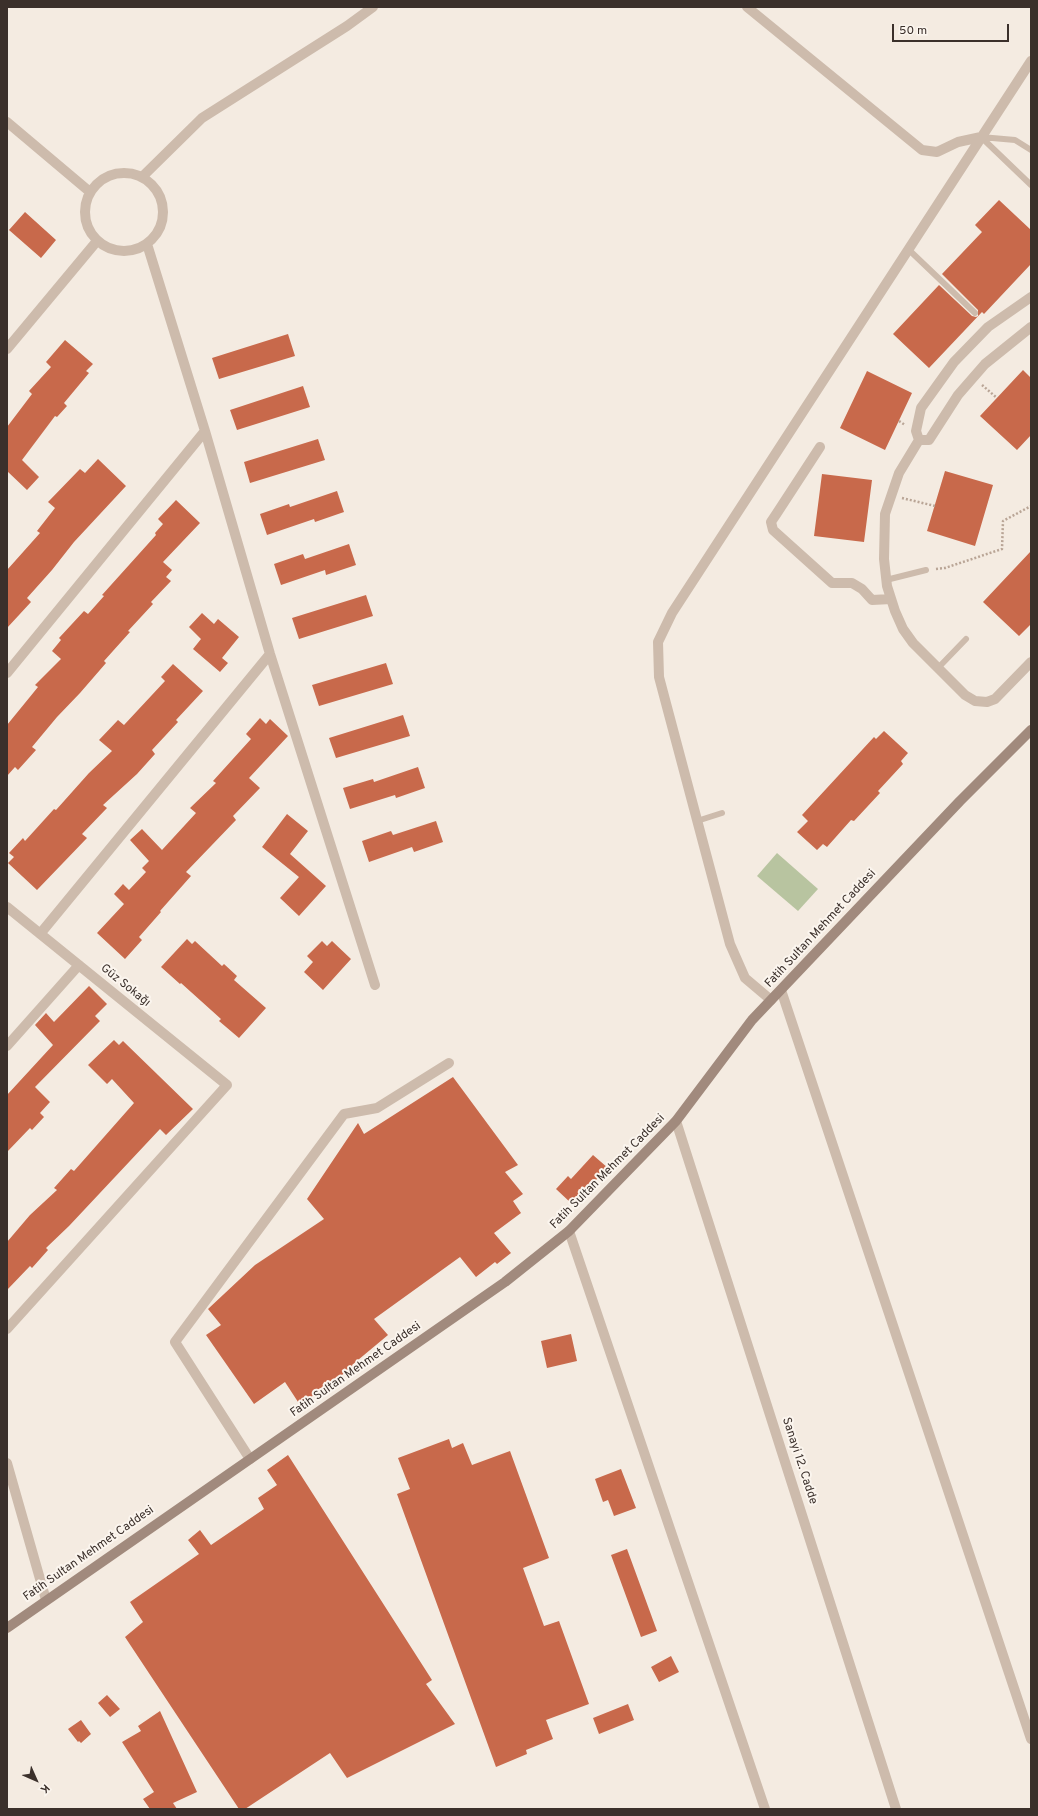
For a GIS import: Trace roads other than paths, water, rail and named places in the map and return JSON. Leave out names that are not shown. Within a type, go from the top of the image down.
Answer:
[{"type":"main road","name":"Fatih Sultan Mehmet Caddesi","points":[[7,1628],[505,1282],[569,1231],[676,1121],[752,1020],[960,801],[1031,730]]},
{"type":"street","points":[[142,177],[202,118],[347,26],[373,7]]},
{"type":"street","points":[[747,7],[922,150],[937,152],[958,142],[981,137]]},
{"type":"street","points":[[772,1000],[745,978],[730,944],[659,677],[658,642],[672,613],[1031,61]]},
{"type":"street","points":[[7,122],[90,192]]},
{"type":"street","points":[[119,173],[131,173],[142,177],[153,185],[160,196],[164,209],[162,222],[156,235],[147,244],[135,250],[122,251],[108,248],[97,241],[89,230],[85,218],[85,204],[90,192],[98,183],[108,176],[119,173]]},
{"type":"street","points":[[7,348],[97,241]]},
{"type":"street","points":[[147,244],[205,431],[270,654],[375,985]]},
{"type":"street","points":[[919,440],[916,431],[921,408],[954,362],[988,327],[1031,297]]},
{"type":"street","points":[[919,440],[929,440],[958,395],[985,364],[1031,327]]},
{"type":"street","points":[[7,673],[205,431]]},
{"type":"street","points":[[919,440],[898,473],[885,514],[884,559],[886,580],[903,629],[913,642],[938,668],[965,695],[975,701],[987,702],[995,699],[1031,662]]},
{"type":"street","points":[[820,447],[771,522],[773,530],[832,583],[852,583],[862,589],[872,600],[891,598]]},
{"type":"street","points":[[40,934],[270,654]]},
{"type":"street","name":"Güz Sokağı","points":[[7,907],[227,1085],[7,1329]]},
{"type":"street","points":[[7,1046],[79,965]]},
{"type":"street","points":[[781,990],[1031,1739]]},
{"type":"street","points":[[250,1459],[175,1342],[344,1114],[377,1108],[449,1063]]},
{"type":"street","name":"Sanayi 12. Cadde","points":[[676,1121],[896,1809]]},
{"type":"street","points":[[569,1231],[765,1809]]},
{"type":"street","points":[[7,1463],[46,1600]]},
{"type":"lane","points":[[981,137],[1015,140],[1031,150]]},
{"type":"lane","points":[[981,137],[1031,185]]},
{"type":"lane","points":[[908,249],[975,313]]},
{"type":"lane","points":[[886,580],[926,570]]},
{"type":"lane","points":[[938,668],[966,639]]},
{"type":"lane","points":[[697,821],[722,814]]}]
